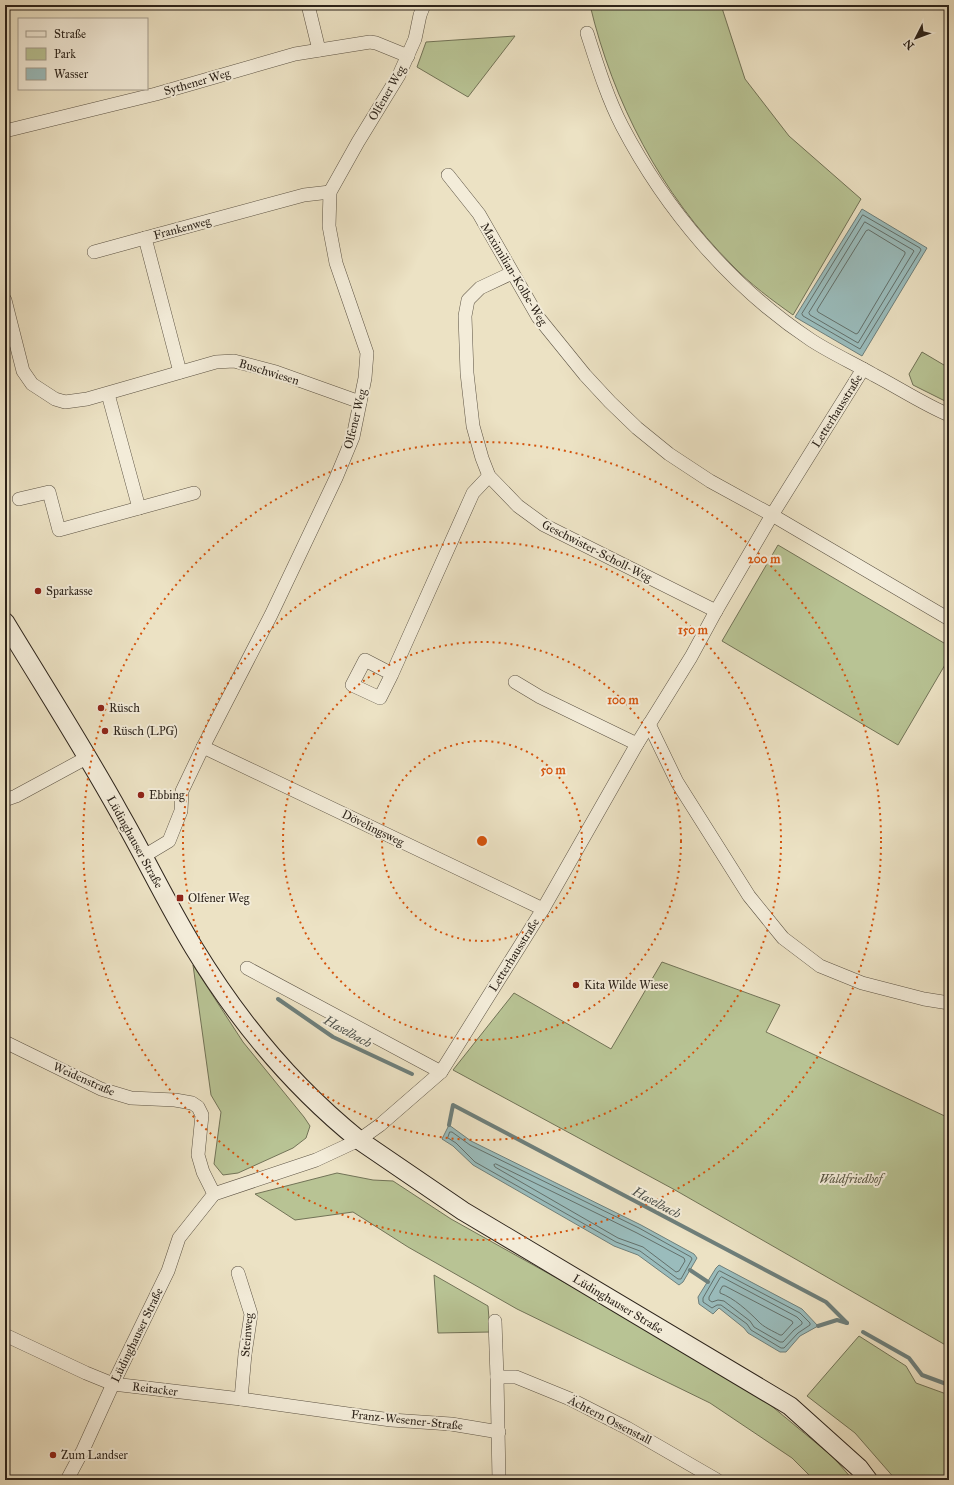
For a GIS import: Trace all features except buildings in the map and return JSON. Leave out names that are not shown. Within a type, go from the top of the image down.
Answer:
[{"type":"street","points":[[308,5],[319,50]]},
{"type":"street","name":"Olfener Weg","points":[[144,856],[169,841],[181,811],[182,790],[271,615],[336,478],[353,437],[366,378],[367,353],[336,263],[329,226],[330,192],[399,74],[415,39],[420,15],[424,5]]},
{"type":"street","points":[[587,33],[603,80],[622,125],[652,178],[689,229],[729,274],[774,314],[811,340],[863,369]]},
{"type":"street","name":"Sythener Weg","points":[[5,131],[156,94],[294,54],[370,42],[408,56]]},
{"type":"street","name":"Maximilian-Kolbe-Weg","points":[[448,174],[479,214],[538,317],[560,346],[605,397],[632,423],[670,454],[710,481],[772,515]]},
{"type":"street","name":"Frankenweg","points":[[180,372],[145,238],[304,195],[330,192]]},
{"type":"street","points":[[94,252],[145,238]]},
{"type":"street","name":"Geschwister-Scholl-Weg","points":[[512,273],[480,288],[468,300],[465,316],[467,373],[473,426],[489,476],[518,506],[544,525],[716,611]]},
{"type":"street","name":"Buschwiesen","points":[[5,300],[23,370],[32,384],[55,399],[65,402],[108,394],[216,362],[234,361],[276,372],[360,402]]},
{"type":"street","name":"Letterhausstraße","points":[[359,1140],[380,1125],[441,1072],[543,909],[637,744],[691,657],[772,515],[863,369],[949,415]]},
{"type":"street","points":[[108,394],[139,508]]},
{"type":"street","points":[[392,674],[365,660],[352,685],[380,698],[392,674],[473,493],[489,476]]},
{"type":"street","points":[[19,499],[49,492],[59,530],[194,493]]},
{"type":"street","points":[[772,515],[949,619]]},
{"type":"street","name":"Lüdinghauser Straße","points":[[5,622],[88,757],[194,948],[217,984],[254,1035],[291,1078],[359,1140],[463,1212],[790,1406],[859,1468],[868,1480]]},
{"type":"street","points":[[514,682],[637,744]]},
{"type":"street","points":[[650,724],[677,782],[749,896],[783,938],[820,966],[862,983],[924,999],[949,1003]]},
{"type":"street","name":"Dövelingsweg","points":[[203,747],[543,909]]},
{"type":"street","points":[[5,800],[16,796],[88,757]]},
{"type":"street","points":[[247,968],[441,1072]]},
{"type":"street","name":"Weidenstraße","points":[[5,1042],[102,1089],[131,1098],[175,1100],[192,1103],[198,1107],[202,1115],[198,1155],[203,1172],[214,1194]]},
{"type":"street","points":[[214,1194],[316,1160],[359,1140]]},
{"type":"street","name":"Lüdinghauser Straße","points":[[67,1480],[83,1450],[113,1384],[168,1271],[179,1238],[214,1194]]},
{"type":"street","name":"Steinweg","points":[[238,1273],[251,1314],[245,1354],[241,1399]]},
{"type":"street","points":[[495,1321],[499,1432],[499,1480]]},
{"type":"street","name":"Reitacker","points":[[5,1335],[113,1384],[315,1409]]},
{"type":"street","name":"Ächtern Ossenstall","points":[[497,1377],[516,1377],[570,1399],[628,1428],[717,1480]]},
{"type":"street","name":"Franz-Wesener-Straße","points":[[315,1409],[390,1420],[451,1424],[499,1432]]},
{"type":"green space","points":[[590,5],[721,5],[745,79],[789,136],[861,199],[793,315],[769,298],[732,265],[706,237],[683,208],[662,177],[643,145],[626,111],[612,77]]},
{"type":"green space","points":[[515,36],[468,97],[417,67],[426,42]]},
{"type":"green space","points":[[922,352],[949,368],[949,403],[913,385],[909,374]]},
{"type":"green space","points":[[778,545],[949,646],[949,658],[898,745],[722,641]]},
{"type":"green space","name":"Waldfriedhof","points":[[662,962],[780,1005],[766,1032],[949,1118],[949,1347],[675,1190],[453,1070],[514,993],[611,1049]]},
{"type":"green space","points":[[193,965],[243,1042],[310,1126],[306,1138],[293,1148],[238,1173],[223,1175],[214,1164],[221,1112],[211,1095]]},
{"type":"green space","points":[[337,1173],[373,1180],[393,1181],[451,1219],[721,1370],[768,1403],[833,1457],[853,1480],[814,1480],[792,1458],[710,1403],[517,1309],[408,1247],[353,1212],[295,1220],[255,1194]]},
{"type":"green space","points":[[434,1275],[488,1306],[490,1332],[438,1333]]},
{"type":"green space","points":[[859,1336],[906,1366],[916,1383],[949,1395],[949,1480],[896,1480],[855,1433],[807,1396]]},
{"type":"water","points":[[862,209],[927,248],[862,356],[795,317]]},
{"type":"water","points":[[449,1125],[471,1141],[641,1225],[694,1254],[697,1258],[683,1282],[679,1285],[638,1255],[614,1246],[473,1165],[453,1146],[442,1139]]},
{"type":"water","points":[[719,1265],[802,1309],[818,1326],[800,1336],[786,1352],[780,1352],[748,1333],[719,1308],[713,1314],[699,1304],[698,1297]]},
{"type":"waterway","name":"Haselbach","points":[[278,999],[333,1037],[412,1074]]},
{"type":"waterway","name":"Haselbach","points":[[449,1125],[453,1105],[826,1302],[847,1323]]},
{"type":"waterway","points":[[690,1270],[708,1282]]},
{"type":"waterway","points":[[818,1326],[837,1320],[847,1323]]},
{"type":"waterway","name":"Haselbach","points":[[863,1332],[909,1358],[922,1375],[949,1385]]},
{"type":"place","name":"Sparkasse","points":[[38,591]]},
{"type":"place","name":"Rüsch","points":[[101,708]]},
{"type":"place","name":"Rüsch (LPG)","points":[[105,731]]},
{"type":"place","name":"Ebbing","points":[[141,795]]},
{"type":"place","name":"Olfener Weg","points":[[180,898]]},
{"type":"place","name":"Kita Wilde Wiese","points":[[576,985]]},
{"type":"place","name":"Zum Landser","points":[[53,1455]]}]
